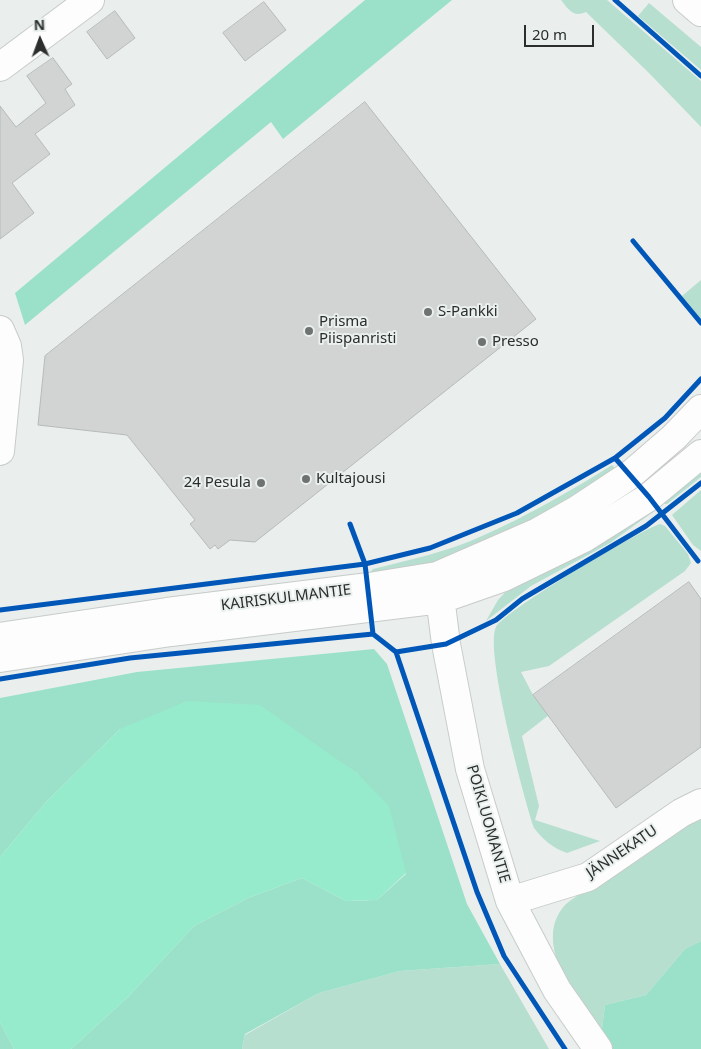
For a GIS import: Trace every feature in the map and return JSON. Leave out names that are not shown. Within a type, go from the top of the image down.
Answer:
[{"type":"street","points":[[0,67],[90,0]]},
{"type":"street","points":[[687,0],[701,12]]},
{"type":"street","points":[[0,330],[7,346],[9,360],[0,451]]},
{"type":"street","name":"KAIRISKULMANTIE","points":[[0,637],[167,612],[368,587],[439,588],[577,510],[630,475],[674,437],[701,409]]},
{"type":"street","name":"KAIRISKULMANTIE","points":[[0,658],[504,577],[584,538],[649,497],[701,454]]},
{"type":"street","name":"POIKLUOMANTIE","points":[[439,588],[446,644],[470,769],[510,901],[557,990],[598,1049]]},
{"type":"street","name":"JÄNNEKATU","points":[[510,901],[588,877],[681,813],[701,804]]},
{"type":"shaded area","points":[[365,0],[452,0],[283,139],[271,122],[25,325],[15,293]]},
{"type":"shaded area","points":[[561,0],[607,0],[701,81],[701,127],[586,12],[581,14],[574,13]]},
{"type":"shaded area","points":[[649,3],[701,47],[701,70],[638,16]]},
{"type":"shaded area","points":[[701,280],[701,319],[682,296]]},
{"type":"shaded area","points":[[701,460],[701,477],[667,504],[659,501]]},
{"type":"shaded area","points":[[612,465],[619,472],[585,498],[428,567],[369,574],[373,569],[469,542],[548,503]]},
{"type":"shaded area","points":[[701,490],[701,551],[693,545],[672,515]]},
{"type":"shaded area","points":[[647,504],[653,512],[610,543],[531,586],[486,621],[498,600],[516,581]]},
{"type":"shaded area","points":[[660,524],[665,526],[688,554],[691,563],[685,571],[549,666],[521,672],[533,695],[549,715],[522,736],[539,806],[535,820],[600,841],[567,853],[549,843],[534,828],[514,757],[500,693],[495,664],[494,641],[496,627],[522,605],[546,589],[627,540]]},
{"type":"shaded area","points":[[374,649],[387,664],[467,904],[500,964],[400,971],[319,993],[245,1034],[242,1049],[71,1049],[128,997],[194,926],[248,898],[302,878],[346,901],[377,900],[406,874],[358,774],[311,743],[120,729],[46,802],[0,857],[0,698],[137,672]]},
{"type":"shaded area","points":[[187,701],[260,705],[358,774],[389,806],[406,873],[377,900],[346,901],[302,878],[248,898],[194,926],[128,997],[71,1049],[14,1049],[0,1022],[0,857],[46,802],[120,729]]},
{"type":"shaded area","points":[[701,817],[701,941],[685,949],[646,995],[605,1005],[601,1036],[571,990],[555,955],[553,937],[556,920],[565,905],[584,891]]},
{"type":"shaded area","points":[[701,941],[701,1049],[610,1049],[601,1036],[605,1005],[646,995],[685,949]]},
{"type":"shaded area","points":[[500,964],[549,1049],[242,1049],[245,1035],[319,993],[400,971]]},
{"type":"shaded area","points":[[0,1022],[14,1049],[0,1049]]},
{"type":"building","points":[[264,2],[286,30],[245,61],[223,33]]},
{"type":"building","points":[[115,11],[135,38],[107,59],[87,32]]},
{"type":"building","points":[[53,58],[72,84],[65,89],[75,105],[35,134],[50,154],[12,183],[34,213],[0,239],[0,106],[16,127],[46,103],[27,76]]},
{"type":"building","points":[[365,102],[536,319],[255,542],[230,540],[218,549],[215,545],[210,549],[190,524],[195,520],[127,435],[38,425],[45,356]]},
{"type":"building","points":[[689,582],[701,599],[701,747],[616,808],[533,695]]},
{"type":"cycle path","points":[[615,0],[701,76]]},
{"type":"cycle path","points":[[633,241],[701,323]]},
{"type":"cycle path","points":[[0,610],[365,564],[430,548],[517,513],[615,458],[665,418],[701,379]]},
{"type":"cycle path","points":[[615,458],[649,497],[698,561]]},
{"type":"cycle path","points":[[0,679],[130,658],[373,634],[396,652],[446,644],[496,620],[522,599],[646,526],[701,483]]},
{"type":"cycle path","points":[[350,524],[365,564],[373,634]]},
{"type":"cycle path","points":[[396,652],[477,892],[504,956],[565,1049]]},
{"type":"place","name":"S-Pankki","points":[[428,312]]},
{"type":"place","name":"Prisma Piispanristi","points":[[309,331]]},
{"type":"place","name":"Presso","points":[[482,342]]},
{"type":"place","name":"Kultajousi","points":[[306,479]]},
{"type":"place","name":"24 Pesula","points":[[261,483]]}]
